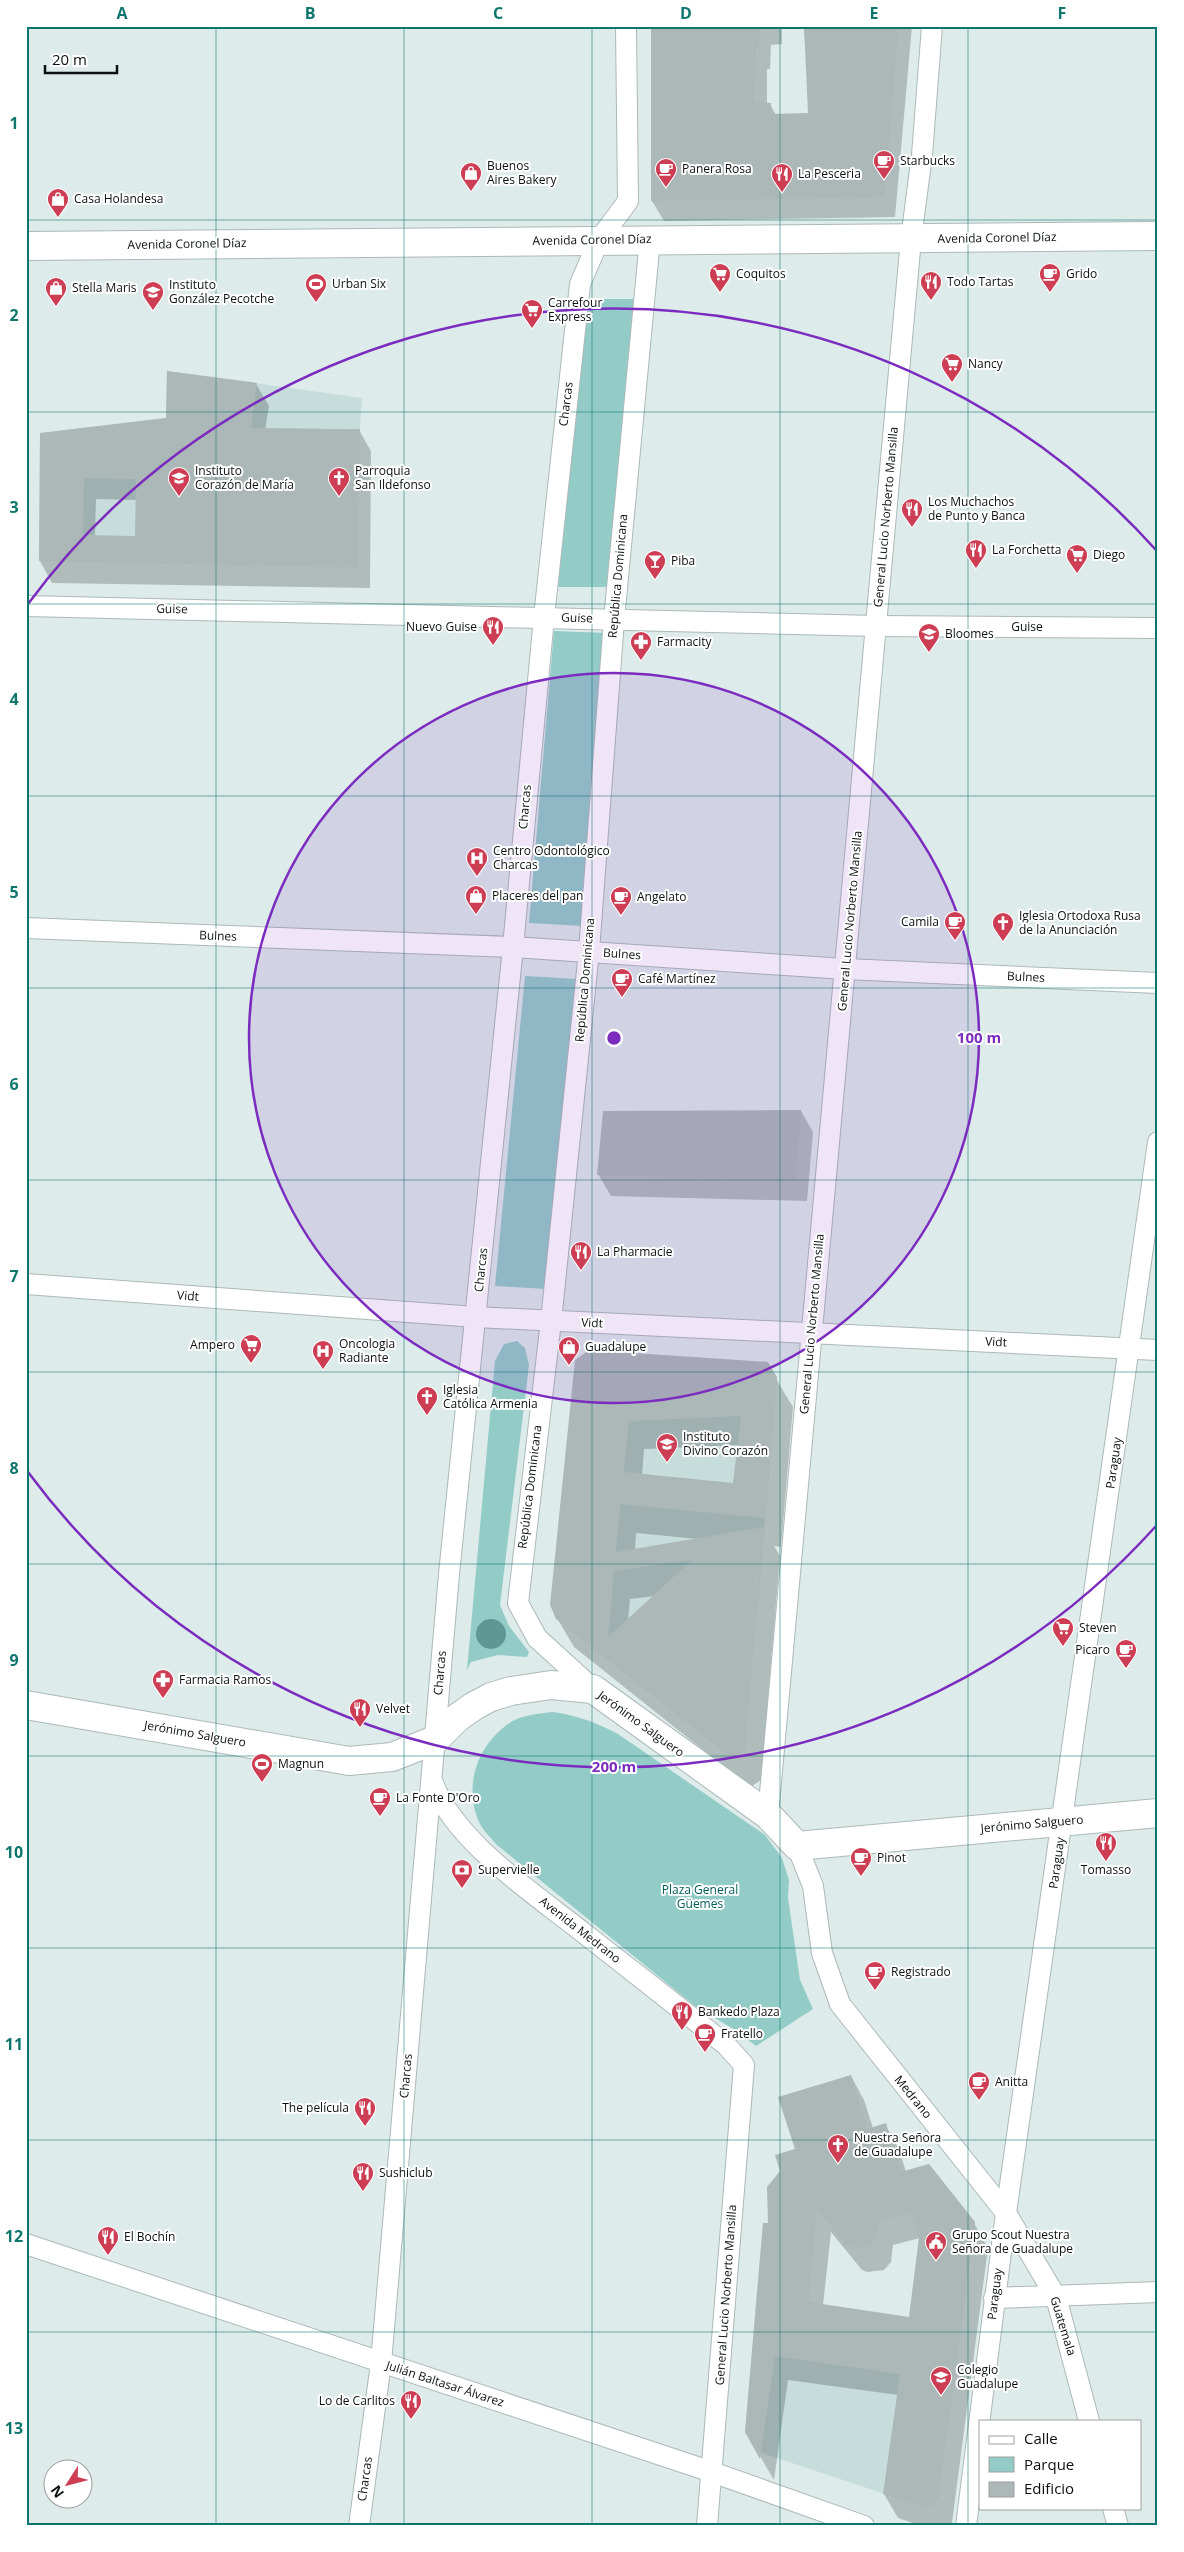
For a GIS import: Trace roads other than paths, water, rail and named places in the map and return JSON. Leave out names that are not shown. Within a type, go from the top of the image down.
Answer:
[{"type":"street","name":"Charcas","points":[[359,2526],[381,2363],[449,1574],[513,947],[544,617],[580,284],[599,240],[628,201],[626,26]]},
{"type":"street","name":"General Lucio Norberto Mansilla","points":[[768,1815],[810,1333],[911,239],[922,155],[932,26]]},
{"type":"street","name":"Avenida Coronel Díaz","points":[[26,246],[1158,236]]},
{"type":"street","name":"República Dominicana","points":[[593,1689],[536,1638],[518,1603],[551,1321],[589,951],[614,620],[650,240]]},
{"type":"street","name":"Guise","points":[[26,606],[876,626],[1158,628]]},
{"type":"street","name":"Bulnes","points":[[26,928],[513,947],[845,969],[1158,983]]},
{"type":"street","name":"Paraguay","points":[[979,2420],[994,2298],[1158,1142]]},
{"type":"street","name":"Vidt","points":[[26,1284],[476,1317],[1158,1350]]},
{"type":"street","name":"Jerónimo Salguero","points":[[26,1705],[349,1760],[392,1757],[435,1740],[456,1718],[490,1697],[511,1691],[551,1685],[593,1689],[768,1815],[797,1846],[1158,1813]]},
{"type":"street","name":"Avenida Medrano","points":[[432,1781],[439,1799],[452,1817],[501,1868],[726,2045],[744,2065]]},
{"type":"street","name":"Medrano","points":[[797,1846],[813,1886],[822,1953],[840,2004],[1006,2213]]},
{"type":"street","name":"General Lucio Norberto Mansilla","points":[[707,2526],[744,2065]]},
{"type":"street","name":"Guatemala","points":[[1006,2213],[1056,2297],[1090,2420]]},
{"type":"street","name":"Julián Baltasar Álvarez","points":[[26,2244],[712,2472],[864,2526]]},
{"type":"street","points":[[994,2298],[1158,2292]]},
{"type":"street","name":"Paraguay","points":[[966,2526],[979,2420]]},
{"type":"street","points":[[1114,2510],[1118,2526]]},
{"type":"place","name":"Starbucks","points":[[884,180]]},
{"type":"place","name":"Panera Rosa","points":[[666,188]]},
{"type":"place","name":"Buenos Aires Bakery","points":[[471,192]]},
{"type":"place","name":"La Pesceria","points":[[782,193]]},
{"type":"place","name":"Casa Holandesa","points":[[58,218]]},
{"type":"place","name":"Coquitos","points":[[720,293]]},
{"type":"place","name":"Grido","points":[[1050,293]]},
{"type":"place","name":"Todo Tartas","points":[[931,301]]},
{"type":"place","name":"Urban Six","points":[[316,303]]},
{"type":"place","name":"Stella Maris","points":[[56,307]]},
{"type":"place","name":"Instituto González Pecotche","points":[[153,311]]},
{"type":"place","name":"Carrefour Express","points":[[532,329]]},
{"type":"place","name":"Nancy","points":[[952,383]]},
{"type":"place","name":"Instituto Corazón de María","points":[[179,497]]},
{"type":"place","name":"Parroquia San Ildefonso","points":[[339,497]]},
{"type":"place","name":"Los Muchachos de Punto y Banca","points":[[912,528]]},
{"type":"place","name":"La Forchetta","points":[[976,569]]},
{"type":"place","name":"Diego","points":[[1077,574]]},
{"type":"place","name":"Piba","points":[[655,580]]},
{"type":"place","name":"Nuevo Guise","points":[[493,646]]},
{"type":"place","name":"Bloomes","points":[[929,653]]},
{"type":"place","name":"Farmacity","points":[[641,661]]},
{"type":"place","name":"Centro Odontológico Charcas","points":[[477,877]]},
{"type":"place","name":"Placeres del pan","points":[[476,915]]},
{"type":"place","name":"Angelato","points":[[621,916]]},
{"type":"place","name":"Camila","points":[[955,941]]},
{"type":"place","name":"Iglesia Ortodoxa Rusa de la Anunciación","points":[[1003,942]]},
{"type":"place","name":"Café Martínez","points":[[622,998]]},
{"type":"place","name":"La Pharmacie","points":[[581,1271]]},
{"type":"place","name":"Ampero","points":[[251,1364]]},
{"type":"place","name":"Guadalupe","points":[[569,1366]]},
{"type":"place","name":"Oncologia Radiante","points":[[323,1370]]},
{"type":"place","name":"Iglesia Católica Armenia","points":[[427,1416]]},
{"type":"place","name":"Instituto Divino Corazón","points":[[667,1463]]},
{"type":"place","name":"Steven","points":[[1063,1647]]},
{"type":"place","name":"Picaro","points":[[1126,1669]]},
{"type":"place","name":"Farmacia Ramos","points":[[163,1699]]},
{"type":"place","name":"Velvet","points":[[360,1728]]},
{"type":"place","name":"Magnun","points":[[262,1783]]},
{"type":"place","name":"La Fonte D'Oro","points":[[380,1817]]},
{"type":"place","name":"Tomasso","points":[[1106,1862]]},
{"type":"place","name":"Pinot","points":[[861,1877]]},
{"type":"place","name":"Supervielle","points":[[462,1889]]},
{"type":"place","name":"Registrado","points":[[875,1991]]},
{"type":"place","name":"Bankedo Plaza","points":[[682,2031]]},
{"type":"place","name":"Fratello","points":[[705,2053]]},
{"type":"place","name":"Anitta","points":[[979,2101]]},
{"type":"place","name":"The película","points":[[365,2127]]},
{"type":"place","name":"Nuestra Señora de Guadalupe","points":[[838,2164]]},
{"type":"place","name":"Sushiclub","points":[[363,2192]]},
{"type":"place","name":"El Bochín","points":[[108,2256]]},
{"type":"place","name":"Grupo Scout Nuestra Señora de Guadalupe","points":[[936,2261]]},
{"type":"place","name":"Colegio Guadalupe","points":[[941,2396]]},
{"type":"place","name":"Lo de Carlitos","points":[[411,2420]]},
{"type":"park label","name":"Plaza General Güemes","points":[[700,1897]]}]
